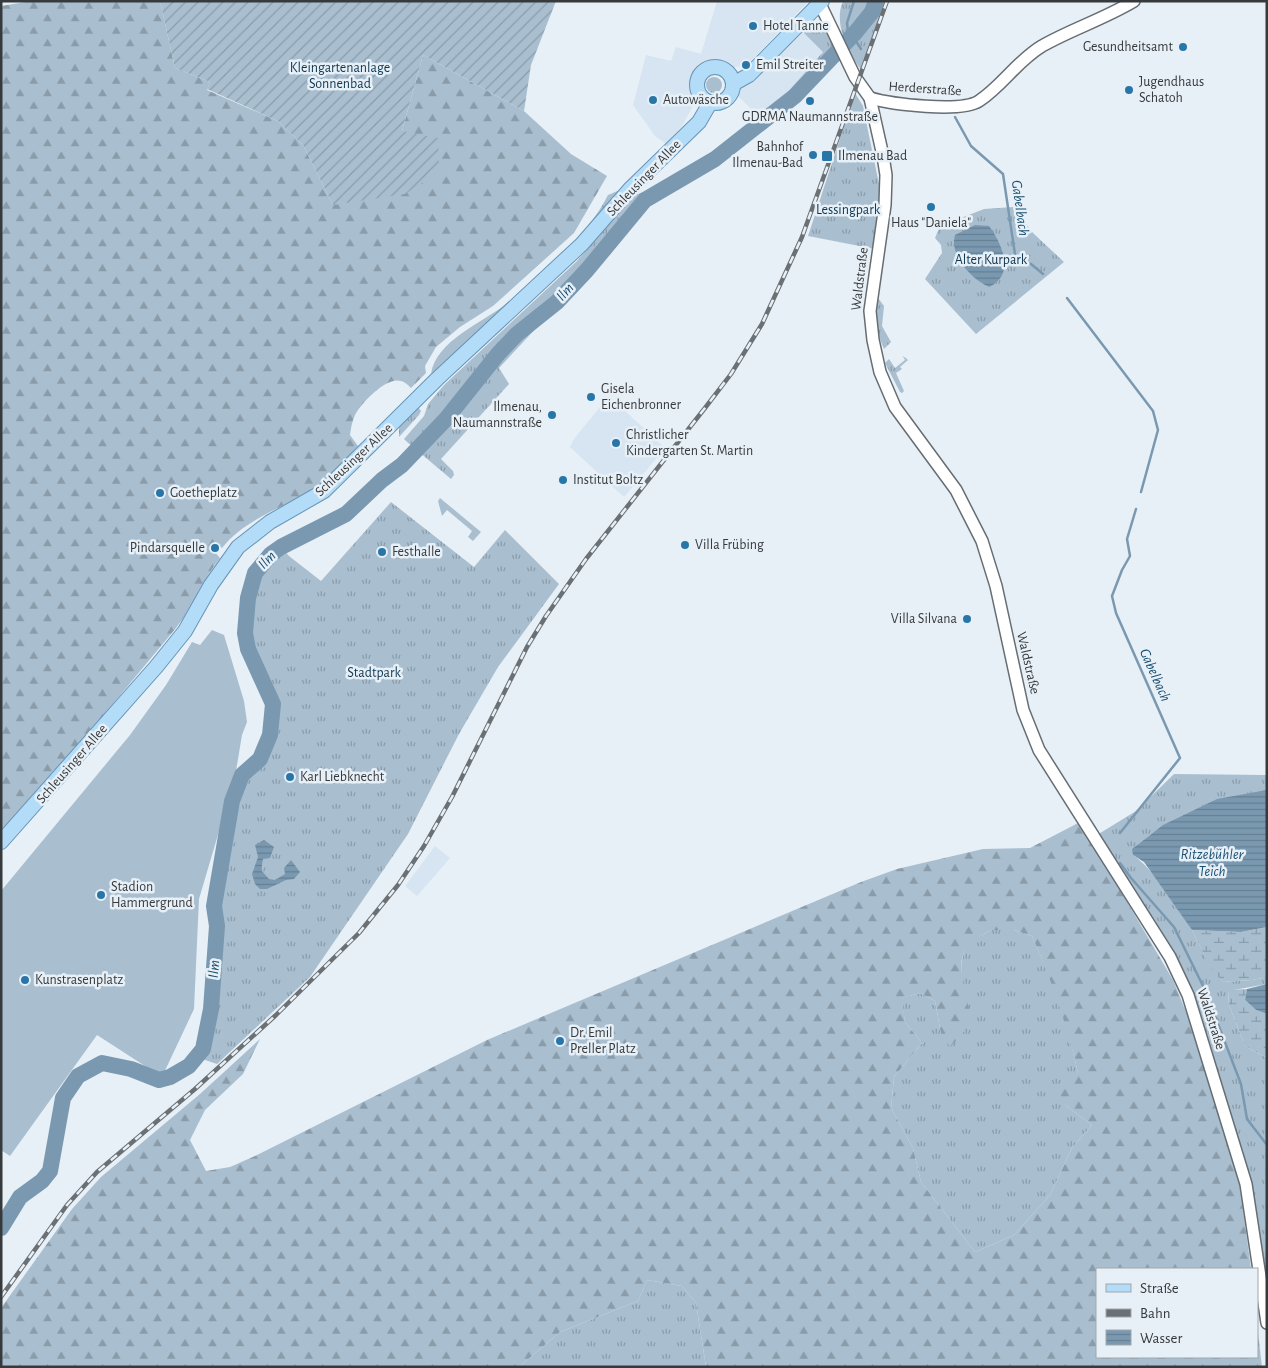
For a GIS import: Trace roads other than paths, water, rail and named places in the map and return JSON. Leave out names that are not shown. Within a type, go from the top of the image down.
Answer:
[{"type":"main road","points":[[705,99],[722,102],[728,98],[732,79],[750,76],[821,3]]},
{"type":"main road","name":"Schleusinger Allee","points":[[1,842],[162,660],[185,631],[211,586],[238,548],[270,522],[324,491],[437,379],[582,244],[630,189],[686,134],[696,112],[705,99],[697,82],[703,72],[718,67],[732,79]]},
{"type":"street","name":"Herderstraße","points":[[870,98],[956,108],[968,106],[977,102],[1026,57],[1042,46],[1100,21],[1134,1]]},
{"type":"street","name":"Waldstraße","points":[[821,3],[855,77],[870,98],[886,175],[883,227],[870,311],[873,340],[880,372],[895,407],[956,490],[982,541],[996,586],[1023,710],[1039,750],[1170,957],[1188,994],[1246,1184],[1267,1323]]},
{"type":"water","points":[[975,225],[989,226],[1002,250],[1004,267],[1002,275],[997,282],[989,287],[975,278],[963,266],[955,250],[955,235]]},
{"type":"water","name":"Ritzebühler Teich","points":[[1267,790],[1267,927],[1241,932],[1192,930],[1144,862],[1133,855],[1132,849],[1163,825],[1217,799]]},
{"type":"water","points":[[264,840],[274,847],[270,858],[263,859],[261,870],[269,879],[275,880],[285,874],[284,868],[291,860],[300,872],[294,879],[286,880],[267,889],[260,889],[255,884],[252,874],[258,857],[255,845]]},
{"type":"water","points":[[1267,984],[1267,1014],[1256,1010],[1245,1000],[1247,989]]},
{"type":"waterway","points":[[849,38],[847,23],[854,1]]},
{"type":"waterway","name":"Ilm","points":[[1,1228],[20,1197],[42,1181],[50,1171],[63,1098],[78,1076],[102,1063],[131,1069],[159,1080],[170,1077],[189,1066],[203,1049],[211,1009],[217,926],[214,906],[232,801],[242,775],[260,759],[270,735],[273,704],[248,649],[245,633],[248,598],[255,573],[271,554],[281,547],[346,514],[382,480],[402,465],[446,419],[498,354],[517,334],[557,302],[587,270],[645,200],[715,159],[795,96],[855,33],[872,12],[876,1]]},
{"type":"waterway","name":"Gabelbach","points":[[852,35],[861,49]]},
{"type":"waterway","name":"Gabelbach","points":[[955,117],[971,146],[1003,174],[1016,261],[1031,264],[1043,274]]},
{"type":"waterway","name":"Gabelbach","points":[[1067,298],[1153,411],[1158,430],[1141,492]]},
{"type":"waterway","name":"Gabelbach","points":[[1120,833],[1180,758],[1116,613],[1112,596],[1122,570],[1130,556],[1127,539],[1136,509]]},
{"type":"waterway","name":"Gabelbach","points":[[1120,863],[1174,927],[1205,990],[1241,1084],[1247,1119],[1267,1145]]},
{"type":"waterway","name":"Gabelbach","points":[[1267,1170],[1267,1176]]},
{"type":"railway","points":[[1,1297],[67,1205],[97,1172],[195,1089],[276,1015],[359,933],[398,885],[424,846],[452,797],[527,647],[546,616],[586,559],[731,374],[762,324],[802,237],[887,1]]},
{"type":"place","name":"Hotel Tanne","points":[[753,26]]},
{"type":"place","name":"Gesundheitsamt","points":[[1183,47]]},
{"type":"place","name":"Emil Streiter","points":[[746,65]]},
{"type":"place","name":"Jugendhaus Schatoh","points":[[1129,90]]},
{"type":"place","name":"Autowäsche","points":[[653,100]]},
{"type":"place","name":"GDRMA Naumannstraße","points":[[810,101]]},
{"type":"place","name":"Bahnhof Ilmenau-Bad","points":[[813,155]]},
{"type":"place","name":"Ilmenau Bad","points":[[827,156]]},
{"type":"place","name":"Haus \"Daniela\"","points":[[931,207]]},
{"type":"place","name":"Gisela Eichenbronner","points":[[591,397]]},
{"type":"place","name":"Ilmenau, Naumannstraße","points":[[552,415]]},
{"type":"place","name":"Christlicher Kindergarten St. Martin","points":[[616,443]]},
{"type":"place","name":"Institut Boltz","points":[[563,480]]},
{"type":"place","name":"Goetheplatz","points":[[160,493]]},
{"type":"place","name":"Villa Frübing","points":[[685,545]]},
{"type":"place","name":"Pindarsquelle","points":[[215,548]]},
{"type":"place","name":"Festhalle","points":[[382,552]]},
{"type":"place","name":"Villa Silvana","points":[[967,619]]},
{"type":"place","name":"Karl Liebknecht","points":[[290,777]]},
{"type":"place","name":"Stadion Hammergrund","points":[[101,895]]},
{"type":"place","name":"Kunstrasenplatz","points":[[25,980]]},
{"type":"place","name":"Dr. Emil Preller Platz","points":[[560,1041]]},
{"type":"park label","name":"Kleingartenanlage Sonnenbad","points":[[340,76]]},
{"type":"park label","name":"Lessingpark","points":[[848,210]]},
{"type":"park label","name":"Alter Kurpark","points":[[991,260]]},
{"type":"park label","name":"Stadtpark","points":[[374,673]]}]
